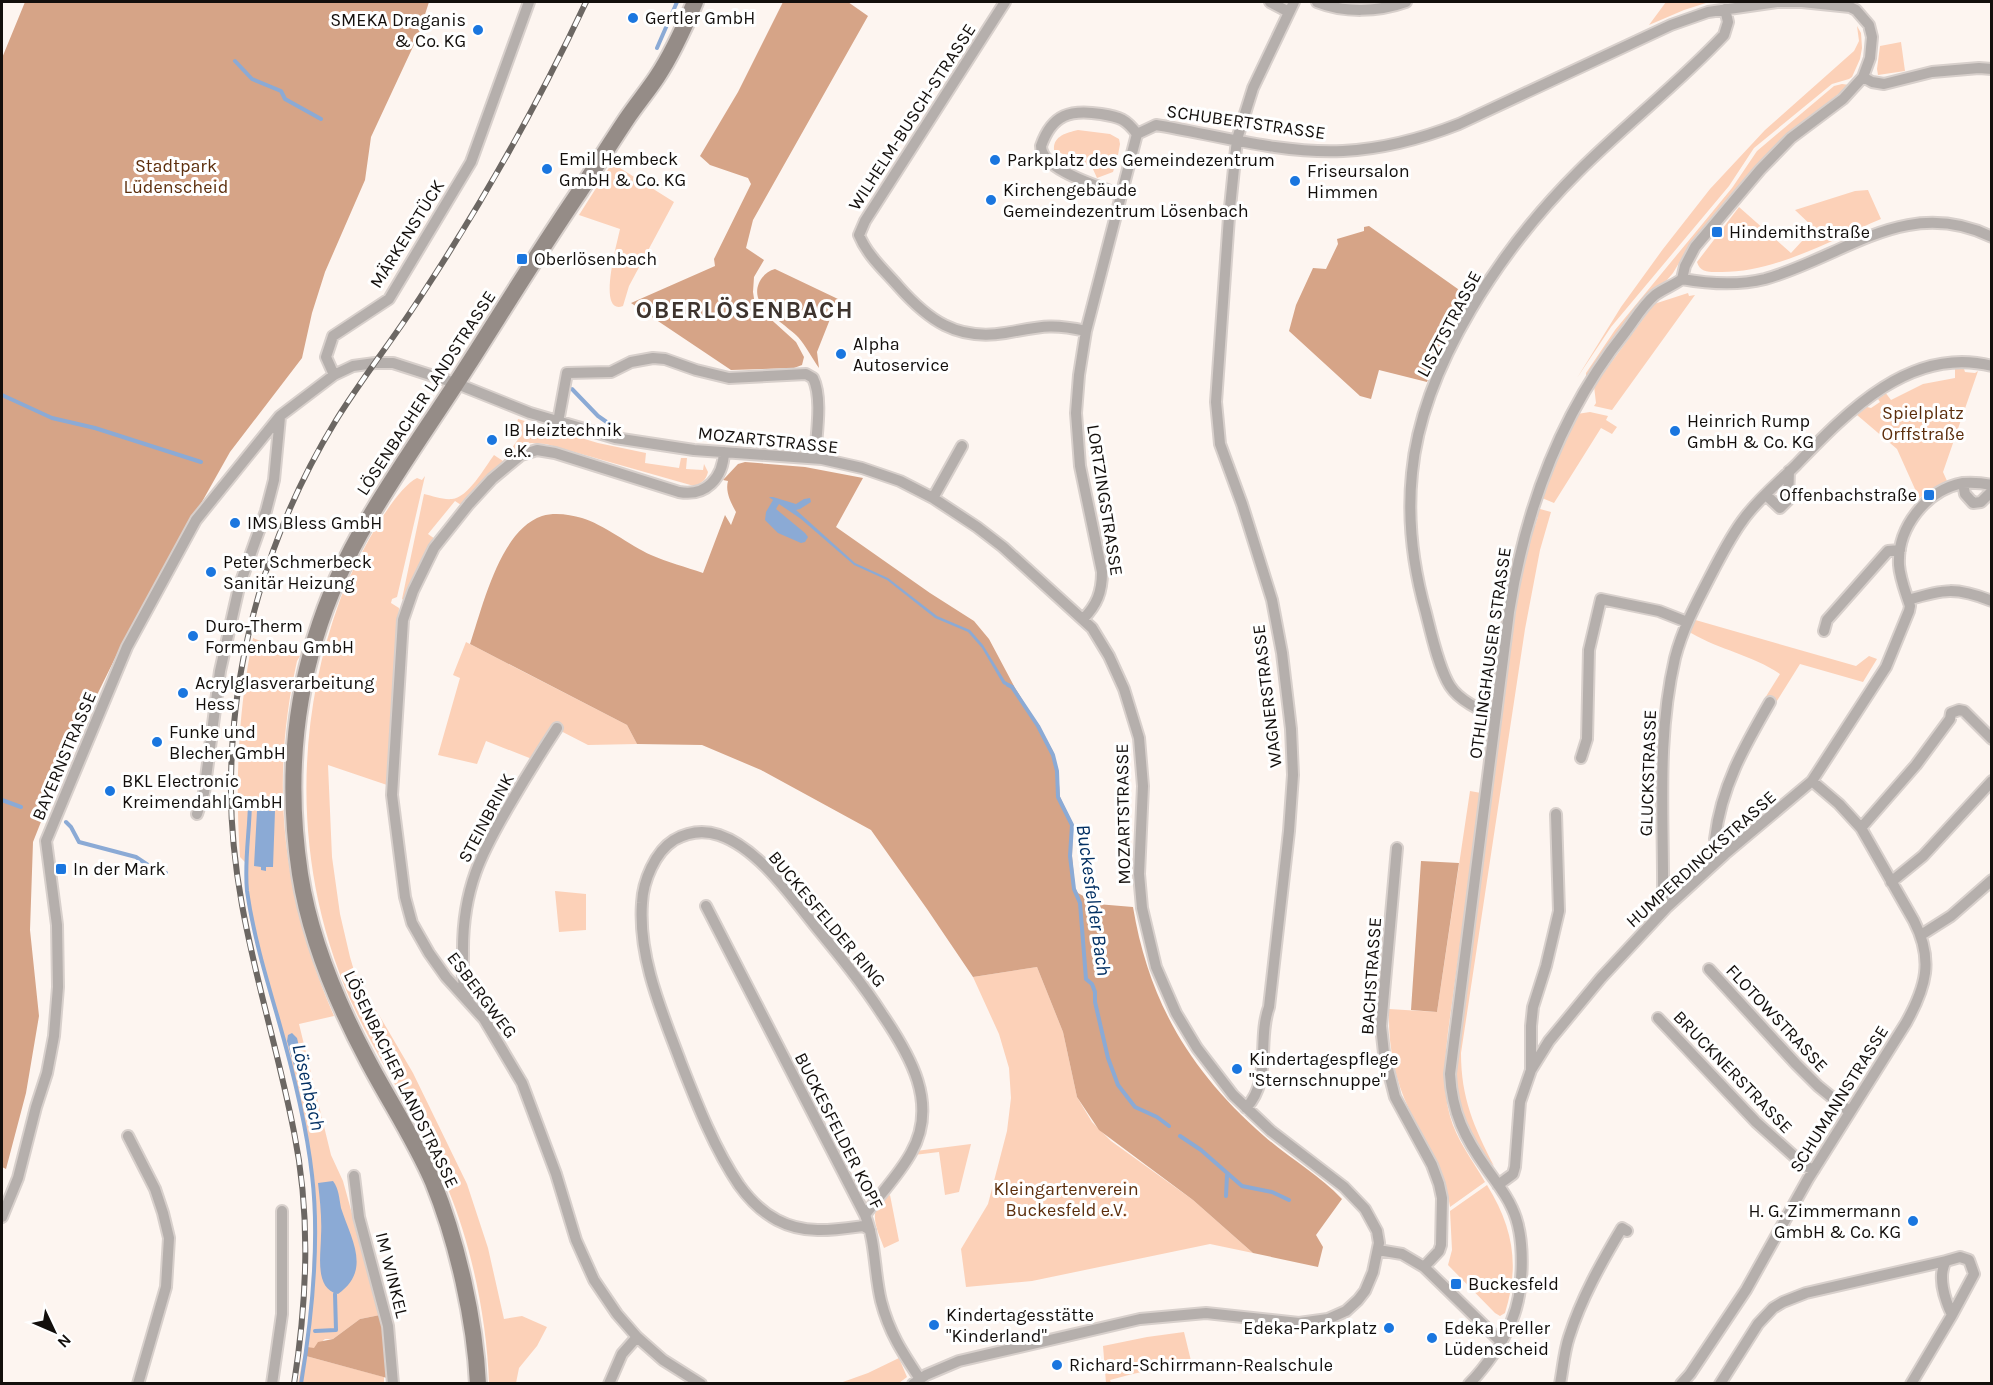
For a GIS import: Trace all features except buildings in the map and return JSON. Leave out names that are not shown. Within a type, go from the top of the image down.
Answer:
[{"type":"main road","name":"LÖSENBACHER LANDSTRASSE","points":[[478,1383],[473,1329],[467,1299],[433,1183],[414,1143],[344,1014],[315,941],[304,900],[293,797],[300,698],[305,670],[323,614],[367,520],[566,211],[661,71],[678,42],[695,2]]},
{"type":"street","name":"MÄRKENSTÜCK","points":[[334,375],[326,357],[333,336],[389,299],[471,162],[529,2]]},
{"type":"street","name":"WILHELM-BUSCH-STRASSE","points":[[1005,2],[865,221],[859,235],[865,248],[911,301],[932,319],[945,326],[975,335],[1054,325],[1086,331]]},
{"type":"street","points":[[1270,2],[1292,7]]},
{"type":"street","points":[[1317,2],[1340,8],[1369,9],[1406,2]]},
{"type":"street","name":"SCHUBERTSTRASSE","points":[[1137,134],[1156,125],[1237,140],[1340,151],[1366,149],[1415,139],[1485,112],[1671,25],[1708,12],[1766,3],[1794,2],[1850,7],[1860,14],[1869,25],[1872,37],[1870,58],[1863,77]]},
{"type":"street","name":"WAGNERSTRASSE","points":[[1246,1108],[1258,1092],[1262,1064],[1264,1020],[1269,1007],[1277,946],[1293,775],[1287,691],[1272,600],[1242,504],[1220,444],[1217,386],[1237,140],[1253,88],[1292,7]]},
{"type":"street","name":"LISZTSTRASSE","points":[[1495,715],[1470,704],[1450,686],[1419,587],[1410,527],[1412,474],[1426,408],[1453,345],[1476,302],[1514,244],[1577,172],[1724,35],[1728,22],[1725,9]]},
{"type":"street","points":[[1992,69],[1970,68],[1932,72],[1884,84],[1872,82],[1863,77],[1843,99],[1791,138],[1760,170],[1695,247],[1684,266],[1683,279],[1731,284],[1765,279],[1902,225],[1944,222],[1978,230],[1992,237]]},
{"type":"street","points":[[1121,195],[1054,166],[1043,155],[1041,146],[1055,123],[1074,111],[1123,119],[1137,134]]},
{"type":"street","name":"LORTZINGSTRASSE","points":[[1083,619],[1096,605],[1102,590],[1102,581],[1101,565],[1080,466],[1077,440],[1076,412],[1079,375],[1086,331],[1137,134]]},
{"type":"street","name":"OTHLINGHAUSER STRASSE","points":[[1469,1383],[1479,1373],[1510,1325],[1515,1311],[1521,1258],[1519,1235],[1512,1208],[1461,1127],[1451,1094],[1449,1074],[1495,715],[1517,564],[1529,520],[1549,463],[1579,400],[1620,338],[1653,297],[1683,279]]},
{"type":"street","points":[[558,422],[567,373],[611,372],[631,362],[653,358],[665,359],[729,378],[806,374],[811,375],[815,380],[817,393],[815,458]]},
{"type":"street","points":[[334,375],[353,366],[393,363],[455,383]]},
{"type":"street","name":"GLUCKSTRASSE","points":[[1667,907],[1663,902],[1662,736],[1676,657],[1687,622],[1739,526],[1750,511],[1845,415],[1873,394],[1907,374],[1942,363],[1975,363],[1992,366]]},
{"type":"street","name":"BAYERNSTRASSE","points":[[2,1217],[18,1178],[47,1073],[54,1036],[58,987],[57,926],[46,841],[54,817],[127,647],[196,520],[280,416],[334,375]]},
{"type":"street","name":"MOZARTSTRASSE","points":[[455,383],[507,405],[615,438],[668,447],[815,458],[878,473],[900,481],[954,510],[997,542],[1083,619],[1092,628],[1109,656],[1132,711],[1139,738],[1143,786],[1139,874],[1144,922],[1156,967],[1176,1013],[1192,1042],[1225,1086],[1246,1108],[1271,1131],[1328,1173],[1362,1206],[1377,1231],[1378,1251]]},
{"type":"street","points":[[197,814],[204,793],[220,671],[239,587],[266,511],[274,480],[280,416]]},
{"type":"street","points":[[933,498],[962,446]]},
{"type":"street","name":"ESBERGWEG","points":[[701,1383],[663,1360],[637,1337],[617,1314],[588,1269],[576,1240],[553,1163],[525,1091],[498,1041],[470,1002],[446,977],[412,923],[405,897],[394,819],[392,784],[403,620],[413,591],[434,548],[492,479],[521,455],[537,450],[555,453],[690,494],[702,491],[713,481],[722,467],[723,452]]},
{"type":"street","points":[[1766,495],[1780,508],[1788,500],[1789,471]]},
{"type":"street","points":[[1992,485],[1963,483],[1965,494],[1973,503],[1981,502],[1992,491]]},
{"type":"street","name":"HUMPERDINCKSTRASSE","points":[[1498,1185],[1513,1174],[1520,1102],[1531,1070],[1549,1041],[1667,907],[1725,854],[1812,781],[1888,663],[1908,616],[1910,606],[1899,565],[1900,550],[1908,526],[1924,503],[1938,493],[1963,483]]},
{"type":"street","points":[[1824,632],[1827,620],[1888,551],[1900,550]]},
{"type":"street","points":[[1908,600],[1955,590],[1992,601]]},
{"type":"street","points":[[1581,758],[1587,739],[1589,650],[1601,599],[1659,611],[1687,622]]},
{"type":"street","points":[[1725,854],[1715,839],[1722,798],[1770,702]]},
{"type":"street","points":[[1861,828],[1906,777],[1953,712],[1964,711],[1992,739]]},
{"type":"street","name":"STEINBRINK","points":[[470,1002],[464,989],[462,942],[463,922],[471,884],[486,844],[557,728]]},
{"type":"street","name":"SCHUMANNSTRASSE","points":[[1681,1383],[1690,1374],[1746,1290],[1814,1170],[1906,1023],[1920,997],[1926,972],[1921,935],[1861,828],[1839,804],[1812,781]]},
{"type":"street","points":[[1892,882],[1916,863],[1992,781]]},
{"type":"street","points":[[1531,1070],[1533,1007],[1546,966],[1559,911],[1556,814]]},
{"type":"street","name":"BUCKESFELDER RING","points":[[690,833],[710,833],[731,841],[751,854],[795,900],[844,961],[892,1028],[913,1065],[923,1103],[921,1124],[916,1141],[866,1222],[812,1231],[778,1221],[756,1205],[740,1185],[714,1140],[673,1042],[651,978],[645,950],[642,900],[646,879],[660,855],[676,839],[690,833]]},
{"type":"street","name":"BACHSTRASSE","points":[[1397,848],[1381,1026],[1384,1053],[1395,1096],[1432,1165],[1442,1198],[1441,1245],[1439,1251],[1424,1268]]},
{"type":"street","points":[[1921,935],[1944,921],[1992,880]]},
{"type":"street","name":"BUCKESFELDER KOPF","points":[[706,906],[866,1222],[874,1245],[879,1291],[889,1326],[900,1352],[917,1381]]},
{"type":"street","name":"FLOTOWSTRASSE","points":[[1709,969],[1811,1079],[1850,1112]]},
{"type":"street","name":"BRUCKNERSTRASSE","points":[[1658,1018],[1756,1122],[1805,1166],[1814,1170]]},
{"type":"street","points":[[128,1136],[155,1189],[169,1238],[166,1287],[138,1383]]},
{"type":"street","name":"IM WINKEL","points":[[354,1176],[359,1217],[388,1326],[393,1383]]},
{"type":"street","points":[[272,1383],[282,1314],[282,1211]]},
{"type":"street","points":[[1560,1383],[1568,1339],[1578,1311],[1605,1256],[1622,1228],[1627,1231]]},
{"type":"street","points":[[917,1381],[948,1365],[974,1357],[1140,1319],[1206,1313],[1299,1323],[1328,1319],[1346,1311],[1362,1295],[1374,1272],[1378,1251],[1402,1254],[1424,1268],[1500,1341]]},
{"type":"street","points":[[1720,1383],[1758,1324],[1773,1308],[1783,1302],[1806,1293],[1960,1257],[1965,1258],[1972,1266],[1974,1274],[1911,1383]]},
{"type":"street","points":[[1946,1261],[1941,1275],[1947,1306],[1952,1315]]},
{"type":"street","points":[[609,1383],[622,1354],[637,1337]]},
{"type":"green space","name":"Stadtpark Lüdenscheid","points":[[25,2],[429,2],[418,36],[371,137],[365,180],[325,272],[312,313],[302,358],[230,452],[122,644],[67,756],[33,842],[30,930],[39,1016],[26,1093],[6,1169],[2,1167],[2,58]]},
{"type":"green space","points":[[783,2],[848,2],[868,16],[753,220],[746,248],[764,260],[754,277],[755,305],[796,342],[804,357],[802,365],[794,368],[731,370],[631,303],[715,266],[714,259],[751,184],[748,178],[710,165],[700,156],[738,92]]},
{"type":"green space","points":[[1666,2],[1709,2],[1649,25]]},
{"type":"green space","points":[[1857,26],[1861,33],[1862,48],[1852,77],[1832,84],[1754,148],[1729,186],[1611,327],[1577,378],[1621,307],[1710,189],[1765,130],[1854,51],[1859,41]]},
{"type":"green space","points":[[1901,42],[1905,71],[1878,75],[1880,46]]},
{"type":"green space","points":[[1850,85],[1791,131],[1764,158],[1688,248],[1667,280],[1650,291],[1586,379],[1586,373],[1615,330],[1732,188],[1757,151],[1834,86]]},
{"type":"green space","points":[[1078,130],[1110,134],[1119,139],[1118,155],[1114,155],[1113,161],[1116,162],[1113,172],[1097,178],[1092,167],[1054,150],[1058,138]]},
{"type":"green space","points":[[612,163],[674,202],[629,286],[623,306],[615,306],[611,300],[610,289],[620,229],[579,215]]},
{"type":"green space","points":[[1868,190],[1881,219],[1823,245],[1782,261],[1740,271],[1709,272],[1698,266],[1697,262],[1739,207],[1791,253],[1814,228],[1795,210],[1855,191]]},
{"type":"green space","points":[[1369,226],[1472,299],[1435,369],[1432,369],[1427,382],[1379,370],[1371,399],[1360,396],[1289,331],[1296,305],[1313,268],[1326,269],[1338,244],[1337,239],[1364,231],[1364,227]]},
{"type":"green space","points":[[775,269],[838,299],[817,352],[819,368],[798,337],[760,302],[757,292],[762,277]]},
{"type":"green space","points":[[1688,293],[1689,296],[1695,295],[1612,410],[1594,406],[1596,403],[1594,386],[1654,304]]},
{"type":"green space","name":"Spielplatz Orffstraße","points":[[1955,367],[1964,369],[1965,372],[1978,371],[1943,472],[1947,481],[1919,498],[1897,449],[1857,415],[1867,407],[1871,408],[1880,402],[1878,399],[1885,392],[1891,400],[1923,384],[1955,378]]},
{"type":"green space","points":[[1590,412],[1608,416],[1606,420],[1617,427],[1612,434],[1601,428],[1554,503],[1542,498],[1551,471],[1577,414]]},
{"type":"green space","points":[[518,419],[598,443],[646,453],[645,463],[679,468],[681,458],[687,458],[686,469],[703,470],[704,464],[708,472],[703,481],[694,486],[546,444],[522,445],[461,505],[455,501],[428,534],[435,539],[406,601],[402,599],[424,494],[452,499],[464,493],[476,481],[494,455],[503,461],[521,435],[516,427]]},
{"type":"green space","points":[[745,462],[805,467],[863,478],[836,527],[974,621],[989,639],[1053,751],[1058,771],[1060,797],[1073,825],[1072,856],[1075,888],[1078,893],[1097,904],[1133,907],[1140,942],[1162,1005],[1195,1061],[1238,1112],[1342,1199],[1316,1235],[1323,1247],[1318,1267],[1253,1253],[1193,1200],[1099,1130],[1077,1097],[1063,1032],[1037,967],[973,977],[871,830],[761,770],[702,745],[637,744],[627,725],[470,644],[487,590],[504,553],[527,524],[542,516],[563,514],[590,521],[651,555],[703,573],[725,515],[731,525],[736,512],[730,501],[728,481],[723,480],[738,464]]},
{"type":"green space","points":[[425,476],[397,597],[392,599],[391,603],[399,608],[387,785],[328,765],[332,857],[340,914],[355,974],[413,1073],[467,1184],[488,1248],[504,1319],[522,1316],[547,1327],[537,1346],[519,1368],[516,1383],[489,1383],[488,1359],[477,1284],[457,1211],[416,1122],[356,1012],[336,963],[321,912],[311,860],[307,808],[307,755],[313,703],[324,651],[340,600],[372,533],[406,486],[417,478],[422,480]]},
{"type":"green space","points":[[1540,509],[1551,512],[1540,550],[1525,629],[1461,1053],[1463,1084],[1470,1112],[1494,1166],[1477,1144],[1465,1120],[1458,1093],[1455,1065],[1507,661],[1526,544],[1538,516],[1535,514]]},
{"type":"green space","points":[[1692,619],[1856,666],[1869,656],[1877,659],[1863,682],[1800,664],[1775,704],[1765,698],[1780,674],[1691,633]]},
{"type":"green space","points":[[253,638],[300,656],[288,708],[284,753],[283,797],[286,841],[292,885],[303,928],[334,1016],[299,1024],[331,1155],[343,1181],[380,1315],[360,1319],[333,1339],[325,1339],[306,1356],[384,1377],[384,1383],[298,1383],[307,1347],[312,1285],[313,1224],[310,1164],[300,1102],[253,923],[245,862],[240,857],[239,747],[244,693]]},
{"type":"green space","points":[[466,642],[627,725],[637,744],[588,745],[553,727],[532,759],[486,741],[477,764],[438,755],[460,678],[453,675]]},
{"type":"green space","points":[[1470,791],[1481,793],[1448,1032],[1445,1084],[1447,1106],[1453,1125],[1485,1182],[1450,1207],[1439,1168],[1399,1085],[1391,1048],[1389,1009],[1437,1012]]},
{"type":"green space","points":[[1421,861],[1459,863],[1437,1012],[1411,1010]]},
{"type":"green space","points":[[555,891],[586,894],[586,930],[559,932]]},
{"type":"green space","name":"Kleingartenverein Buckesfeld e.V.","points":[[1037,967],[1063,1032],[1077,1097],[1092,1122],[1111,1141],[1193,1200],[1253,1253],[1210,1244],[1032,1281],[966,1287],[961,1249],[988,1204],[1007,1131],[1011,1098],[1009,1068],[999,1034],[973,977]]},
{"type":"green space","points":[[971,1144],[959,1192],[945,1195],[939,1152],[914,1155],[916,1151]]},
{"type":"green space","points":[[1487,1185],[1503,1216],[1513,1262],[1510,1295],[1505,1313],[1500,1316],[1448,1265],[1452,1250],[1450,1211]]},
{"type":"green space","points":[[890,1195],[899,1241],[884,1248],[876,1226],[875,1212],[882,1200]]},
{"type":"green space","points":[[380,1315],[387,1378],[306,1356],[307,1347],[314,1348],[318,1342],[333,1339],[360,1319]]},
{"type":"green space","points":[[1184,1332],[1192,1365],[1141,1372],[1106,1383],[1103,1346]]},
{"type":"green space","points":[[899,1358],[907,1377],[899,1383],[840,1383],[868,1373]]},
{"type":"water","points":[[769,497],[796,504],[810,498],[811,502],[796,510],[855,563],[888,578],[937,616],[970,630],[983,645],[1005,681],[1014,686],[1012,688],[1003,684],[982,648],[968,632],[935,618],[887,580],[854,565],[801,519],[779,504],[776,509],[808,537],[805,542],[801,543],[778,533],[765,520],[766,512],[773,500]]},
{"type":"water","points":[[259,802],[263,802],[263,808],[275,811],[273,867],[266,867],[266,871],[254,866]]},
{"type":"water","points":[[292,1033],[297,1038],[304,1067],[301,1072],[295,1069],[287,1041],[288,1035]]},
{"type":"water","points":[[333,1181],[338,1190],[357,1264],[348,1285],[338,1294],[330,1291],[325,1285],[320,1270],[321,1223],[318,1183]]},
{"type":"waterway","name":"Lösenbach","points":[[657,48],[677,2]]},
{"type":"waterway","points":[[235,61],[252,79],[281,91],[285,99],[321,119]]},
{"type":"waterway","name":"Buckesfelder Bach","points":[[572,389],[598,416],[611,425]]},
{"type":"waterway","points":[[2,395],[52,418],[95,428],[201,462]]},
{"type":"waterway","name":"Buckesfelder Bach","points":[[1008,685],[1012,687],[1038,726],[1053,755],[1057,771],[1058,797],[1072,825],[1070,856],[1074,889],[1080,903],[1086,979],[1092,984],[1095,992],[1095,1002],[1108,1058],[1118,1085],[1135,1107],[1157,1117],[1169,1126]]},
{"type":"waterway","points":[[2,800],[21,807]]},
{"type":"waterway","name":"Lösenbach","points":[[250,800],[247,891],[260,953],[298,1094],[314,1200],[314,1280],[301,1384]]},
{"type":"waterway","points":[[36,812],[46,816]]},
{"type":"waterway","points":[[66,822],[79,842],[136,857],[157,871],[166,873]]},
{"type":"waterway","name":"Buckesfelder Bach","points":[[1180,1136],[1201,1150],[1242,1186],[1272,1192],[1289,1200]]},
{"type":"waterway","points":[[1226,1196],[1227,1175]]},
{"type":"waterway","points":[[315,1331],[336,1330],[335,1294]]},
{"type":"railway","points":[[294,1384],[304,1290],[303,1195],[285,1088],[244,916],[232,828],[233,735],[238,688],[247,641],[273,550],[312,463],[345,406],[446,258],[489,186],[549,77],[586,2]]},
{"type":"place","name":"Gertler GmbH","points":[[633,18]]},
{"type":"place","name":"SMEKA Draganis & Co. KG","points":[[478,30]]},
{"type":"place","name":"Parkplatz des Gemeindezentrum","points":[[995,160]]},
{"type":"place","name":"Emil Hembeck GmbH & Co. KG","points":[[547,169]]},
{"type":"place","name":"Friseursalon Himmen","points":[[1295,181]]},
{"type":"place","name":"Kirchengebäude Gemeindezentrum Lösenbach","points":[[991,200]]},
{"type":"place","name":"Hindemithstraße","points":[[1717,232]]},
{"type":"place","name":"Oberlösenbach","points":[[522,259]]},
{"type":"place","name":"Alpha Autoservice","points":[[841,354]]},
{"type":"place","name":"Heinrich Rump GmbH & Co. KG","points":[[1675,431]]},
{"type":"place","name":"IB Heiztechnik e.K.","points":[[492,440]]},
{"type":"place","name":"Offenbachstraße","points":[[1929,495]]},
{"type":"place","name":"IMS Bless GmbH","points":[[235,523]]},
{"type":"place","name":"Peter Schmerbeck Sanitär Heizung","points":[[211,572]]},
{"type":"place","name":"Duro-Therm Formenbau GmbH","points":[[193,636]]},
{"type":"place","name":"Acrylglasverarbeitung Hess","points":[[183,693]]},
{"type":"place","name":"Funke und Blecher GmbH","points":[[157,742]]},
{"type":"place","name":"BKL Electronic Kreimendahl GmbH","points":[[110,791]]},
{"type":"place","name":"In der Mark","points":[[61,869]]},
{"type":"place","name":"Kindertagespflege \"Sternschnuppe\"","points":[[1237,1069]]},
{"type":"place","name":"H. G. Zimmermann GmbH & Co. KG","points":[[1913,1221]]},
{"type":"place","name":"Buckesfeld","points":[[1456,1284]]},
{"type":"place","name":"Kindertagesstätte \"Kinderland\"","points":[[934,1325]]},
{"type":"place","name":"Edeka-Parkplatz","points":[[1389,1328]]},
{"type":"place","name":"Edeka Preller Lüdenscheid","points":[[1432,1338]]},
{"type":"place","name":"Richard-Schirrmann-Realschule","points":[[1057,1365]]},
{"type":"district","name":"OBERLÖSENBACH","points":[[745,310]]}]
